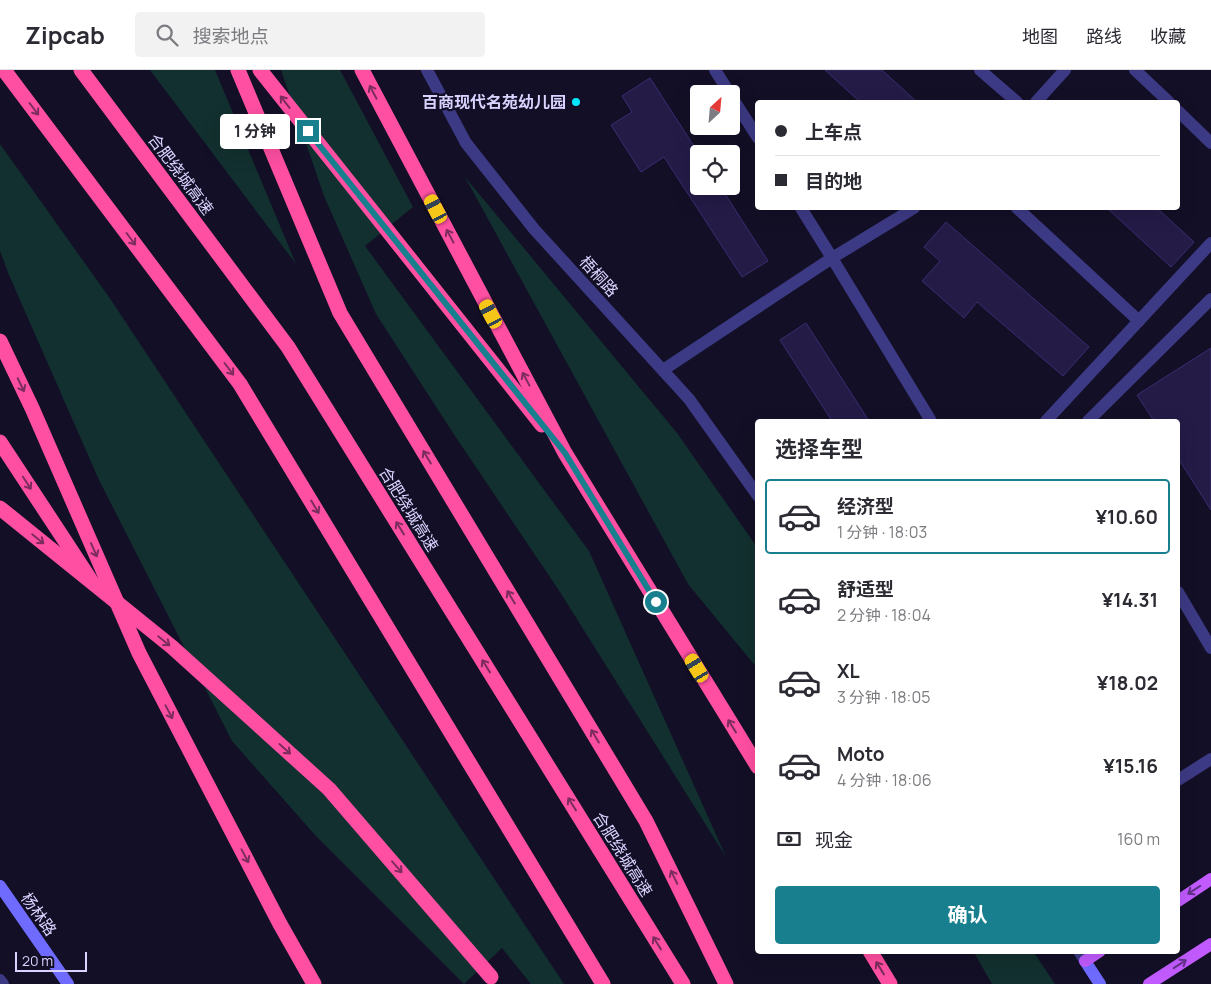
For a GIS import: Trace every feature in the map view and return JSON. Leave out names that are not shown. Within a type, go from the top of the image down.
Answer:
[{"type":"highway","points":[[4,70],[240,384],[603,984]]},
{"type":"highway","name":"合肥绕城高速","points":[[81,70],[288,347],[683,984]]},
{"type":"highway","points":[[238,70],[340,313],[646,821],[726,984]]},
{"type":"highway","points":[[260,70],[565,453]]},
{"type":"highway","points":[[362,70],[565,453],[755,763]]},
{"type":"highway","points":[[0,341],[32,408],[139,654],[280,924],[314,984]]},
{"type":"highway","points":[[0,442],[139,654]]},
{"type":"highway","points":[[0,508],[172,647],[329,789],[494,980]]},
{"type":"highway","points":[[872,954],[890,984]]},
{"type":"main road","points":[[1180,900],[1211,879]]},
{"type":"main road","points":[[1149,984],[1211,944]]},
{"type":"street","name":"梧桐路","points":[[427,70],[466,143],[534,229],[689,398],[755,492]]},
{"type":"street","points":[[715,70],[725,85]]},
{"type":"street","points":[[980,70],[1015,100]]},
{"type":"street","points":[[1038,100],[1066,70]]},
{"type":"street","points":[[1135,70],[1167,100]]},
{"type":"street","points":[[740,109],[755,133]]},
{"type":"street","points":[[1180,113],[1211,143]]},
{"type":"street","points":[[802,210],[930,419]]},
{"type":"street","points":[[663,370],[832,258],[911,210]]},
{"type":"street","points":[[1019,210],[1139,320]]},
{"type":"street","points":[[1048,419],[1211,243]]},
{"type":"street","points":[[1090,419],[1211,299]]},
{"type":"street","points":[[1180,595],[1211,648]]},
{"type":"street","points":[[1180,779],[1211,759]]},
{"type":"street","name":"杨林路","points":[[0,886],[68,984]]},
{"type":"street","points":[[1082,956],[1100,984]]},
{"type":"street","points":[[0,980],[3,984]]},
{"type":"green space","points":[[150,70],[215,70],[296,264]]},
{"type":"green space","points":[[281,70],[340,70],[413,207],[365,246],[589,551],[726,857],[560,592],[376,314],[324,196]]},
{"type":"green space","points":[[0,144],[111,300],[564,984],[531,984],[502,948],[464,984],[316,836],[232,741],[99,480],[9,275],[0,251]]},
{"type":"green space","points":[[465,177],[677,433],[755,544],[755,666],[688,584]]},
{"type":"green space","points":[[975,954],[1035,954],[1055,984],[992,984]]},
{"type":"building","points":[[825,70],[882,70],[915,100],[858,100]]},
{"type":"building","points":[[650,78],[693,145],[690,145],[690,195],[726,195],[768,261],[742,277],[664,157],[641,172],[611,125],[632,112],[622,96]]},
{"type":"building","points":[[1109,210],[1159,210],[1194,242],[1171,267]]},
{"type":"building","points":[[946,222],[1089,347],[1063,376],[977,302],[964,318],[922,281],[940,261],[924,247]]},
{"type":"building","points":[[806,323],[868,419],[831,419],[780,340]]},
{"type":"building","points":[[1211,348],[1211,510],[1180,461],[1180,419],[1153,419],[1137,395]]},
{"type":"place","name":"百商现代名苑幼儿园","points":[[576,102]]},
{"type":"route","points":[[308,131],[565,453],[656,602]]}]
